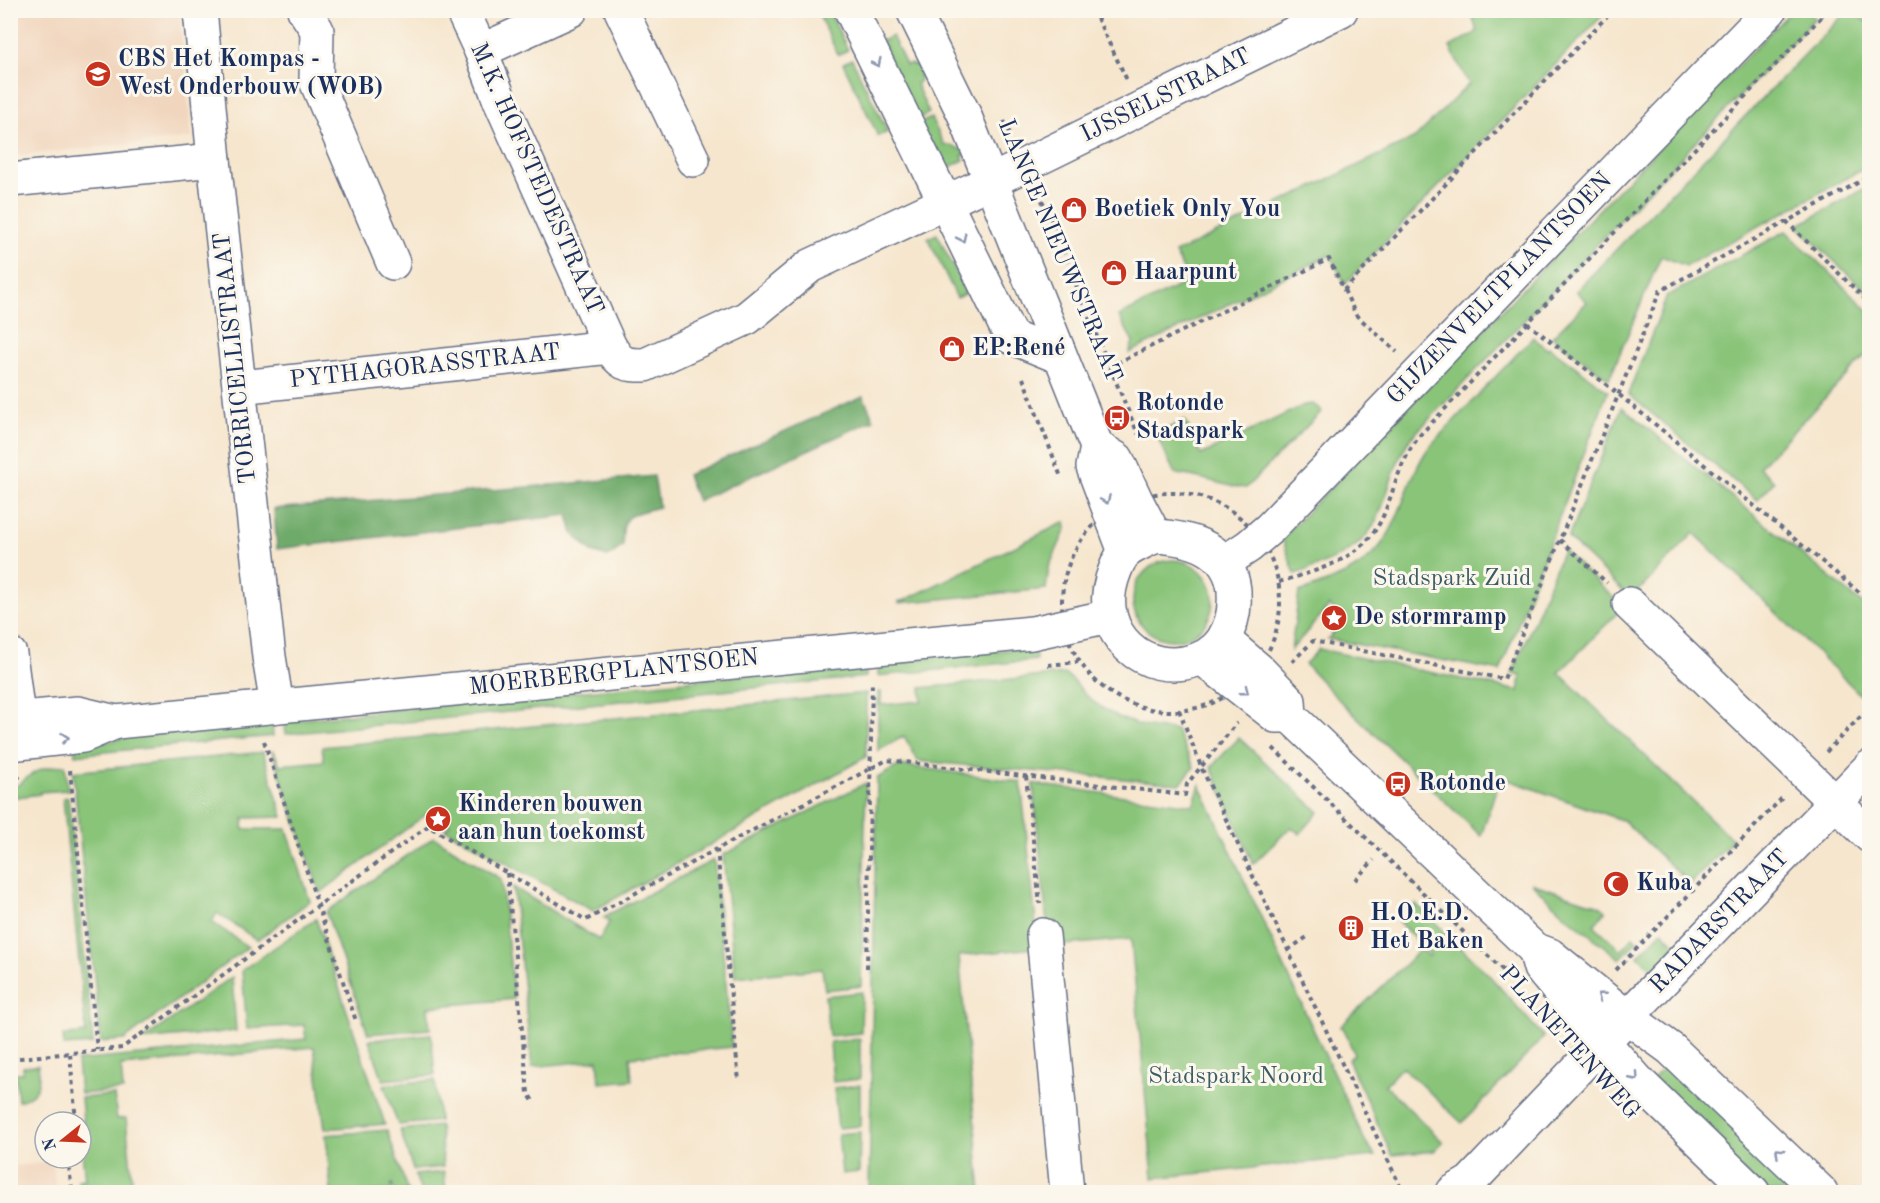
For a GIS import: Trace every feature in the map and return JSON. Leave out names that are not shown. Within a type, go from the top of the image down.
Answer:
[{"type":"street","name":"TORRICELLISTRAAT","points":[[200,10],[214,160],[269,657],[277,706]]},
{"type":"street","points":[[304,10],[317,30],[316,81],[393,263]]},
{"type":"street","name":"M.K. HOFSTEDESTRAAT","points":[[462,10],[610,347]]},
{"type":"street","points":[[481,51],[571,10]]},
{"type":"street","points":[[621,10],[693,160]]},
{"type":"street","points":[[851,10],[1011,337]]},
{"type":"street","name":"LANGE NIEUWSTRAAT","points":[[913,10],[964,114],[1097,447],[1094,466],[1142,497],[1155,536]]},
{"type":"street","name":"IJSSELSTRAAT","points":[[610,347],[619,361],[632,365],[645,365],[747,318],[810,266],[1025,165],[1341,10]]},
{"type":"street","name":"GIJZENVELTPLANTSOEN","points":[[1225,562],[1258,538],[1770,10]]},
{"type":"street","points":[[10,180],[214,160]]},
{"type":"street","name":"LANGE NIEUWSTRAAT","points":[[1011,337],[1060,357]]},
{"type":"street","name":"PYTHAGORASSTRAAT","points":[[240,387],[610,347]]},
{"type":"street","name":"LANGE NIEUWSTRAAT","points":[[1125,552],[1142,497]]},
{"type":"street","points":[[1155,536],[1173,537],[1205,547],[1225,562],[1233,578],[1233,619],[1213,649],[1184,664],[1164,664],[1146,659],[1129,649],[1117,634],[1110,616],[1108,592],[1115,570],[1125,552],[1155,536]]},
{"type":"street","points":[[1629,604],[1869,836]]},
{"type":"street","name":"MOERBERGPLANTSOEN","points":[[16,731],[67,738],[83,736],[116,722],[1032,633],[1110,616]]},
{"type":"street","name":"PLANETENWEG","points":[[1213,649],[1237,695],[1276,716],[1290,716],[1534,949],[1550,955],[1671,1049],[1821,1192]]},
{"type":"street","points":[[10,654],[16,731]]},
{"type":"street","name":"MOERBERGPLANTSOEN","points":[[16,731],[78,713],[116,722]]},
{"type":"street","name":"RADARSTRAAT","points":[[1453,1192],[1470,1182],[1869,767]]},
{"type":"street","points":[[1043,934],[1067,1192]]},
{"type":"street","name":"PLANETENWEG","points":[[1534,949],[1540,968],[1639,1082],[1753,1192]]},
{"type":"path","points":[[1093,10],[1141,109]]},
{"type":"path","points":[[1344,290],[1613,10]]},
{"type":"path","points":[[1815,10],[1822,17]]},
{"type":"path","points":[[1279,582],[1329,567],[1356,552],[1367,542],[1384,514],[1401,464],[1410,448],[1828,10]]},
{"type":"path","points":[[1865,10],[1869,17]]},
{"type":"path","name":"LANGE NIEUWSTRAAT","points":[[1000,114],[1054,228],[1138,436]]},
{"type":"path","points":[[1786,222],[1869,304]]},
{"type":"path","points":[[1109,367],[1329,259],[1356,315],[1397,352]]},
{"type":"path","points":[[1527,323],[1617,393],[1869,601]]},
{"type":"path","points":[[1011,337],[1014,353],[1063,483]]},
{"type":"path","points":[[1181,493],[1216,502],[1237,515],[1258,538],[1268,554],[1279,582],[1280,608],[1275,638],[1237,695],[1208,705],[1179,710],[1144,709],[1110,693],[1077,662],[1065,627],[1060,598],[1069,560],[1084,536],[1142,497],[1181,493]]},
{"type":"path","points":[[1082,531],[1084,536]]},
{"type":"path","points":[[1560,540],[1629,604]]},
{"type":"path","points":[[867,968],[872,768],[872,648]]},
{"type":"path","points":[[1208,705],[1237,695]]},
{"type":"path","points":[[1237,695],[1239,720]]},
{"type":"path","points":[[1615,971],[1869,707]]},
{"type":"path","points":[[1179,710],[1202,769],[1403,1192]]},
{"type":"path","points":[[67,738],[97,1050]]},
{"type":"path","points":[[264,741],[356,1022]]},
{"type":"path","name":"PLANETENWEG","points":[[1271,746],[1515,982]]},
{"type":"path","points":[[1026,776],[1043,934]]},
{"type":"path","points":[[717,849],[739,1082]]},
{"type":"path","points":[[1355,880],[1374,860]]},
{"type":"path","points":[[507,873],[528,1093],[533,1101]]},
{"type":"path","points":[[10,1059],[122,1048],[317,906]]},
{"type":"path","points":[[1288,950],[1307,937]]},
{"type":"path","points":[[70,1054],[75,1110]]},
{"type":"path","points":[[69,1170],[72,1192]]},
{"type":"shaded area","name":"CBS Het Kompas - West Onderbouw (WOB)","points":[[11,10],[179,11],[192,138],[11,156]]},
{"type":"shaded area","points":[[33,1164],[33,1170],[54,1170],[56,1192],[11,1192],[11,1166]]},
{"type":"green space","points":[[1848,10],[1856,11],[1869,25],[1869,166],[1686,266],[1661,256],[1609,379],[1552,337],[1587,302],[1576,291]]},
{"type":"green space","points":[[817,11],[829,11],[848,50],[838,55]]},
{"type":"green space","points":[[1471,11],[1607,11],[1345,284],[1330,255],[1129,353],[1133,342],[1119,316],[1189,281],[1175,253],[1415,138],[1469,84],[1450,47],[1477,32]]},
{"type":"green space","points":[[1791,11],[1807,11],[1815,18],[1410,439],[1396,467],[1378,517],[1363,539],[1332,560],[1295,574],[1282,538]]},
{"type":"green space","points":[[892,36],[906,65],[921,67],[923,71],[916,84],[929,113],[915,121],[878,43]]},
{"type":"green space","points":[[852,59],[888,132],[878,136],[843,63]]},
{"type":"green space","points":[[931,118],[945,146],[949,145],[963,150],[965,155],[962,156],[964,160],[940,172],[917,125]]},
{"type":"green space","points":[[1869,186],[1869,294],[1797,226]]},
{"type":"green space","points":[[1786,231],[1869,311],[1869,352],[1759,467],[1774,482],[1757,500],[1628,394],[1667,296]]},
{"type":"green space","points":[[937,234],[966,293],[957,298],[928,238]]},
{"type":"green space","name":"Stadspark Zuid","points":[[1533,337],[1608,391],[1500,671],[1328,639],[1344,620],[1329,606],[1291,650],[1299,592],[1356,568],[1378,549],[1395,521],[1415,473],[1430,446]]},
{"type":"green space","points":[[863,396],[874,420],[697,501],[687,475]]},
{"type":"green space","points":[[1313,404],[1322,411],[1246,488],[1175,474],[1156,434],[1185,420],[1201,455],[1304,405]]},
{"type":"green space","name":"Stadspark Zuid","points":[[1622,407],[1869,609],[1869,699],[1867,701],[1694,533],[1631,599],[1568,538]]},
{"type":"green space","points":[[654,476],[659,507],[629,517],[623,527],[623,546],[608,557],[592,552],[573,534],[568,515],[277,549],[274,509]]},
{"type":"green space","points":[[1065,522],[1066,529],[1049,567],[1046,589],[899,603],[899,601]]},
{"type":"green space","name":"Stadspark Zuid","points":[[1563,550],[1623,607],[1559,673],[1733,840],[1690,884],[1624,821],[1500,777],[1481,836],[1338,699],[1305,664],[1319,649],[1519,691],[1521,676],[1512,674]]},
{"type":"green space","points":[[1173,560],[1188,563],[1201,572],[1210,585],[1213,600],[1210,615],[1201,628],[1188,637],[1173,640],[1158,637],[1145,628],[1136,615],[1133,600],[1136,585],[1145,572],[1158,563]]},
{"type":"green space","points":[[1035,647],[1036,660],[878,676],[878,662]]},
{"type":"green space","points":[[867,663],[866,677],[286,734],[284,721]]},
{"type":"green space","points":[[1064,674],[1097,704],[1117,717],[1152,728],[1176,730],[1194,767],[1180,784],[918,761],[904,736],[878,751],[878,692],[881,692],[881,705],[922,701],[921,688]]},
{"type":"green space","points":[[866,693],[866,757],[593,911],[445,829],[450,825],[436,807],[320,893],[272,751],[280,765],[324,761],[322,747]]},
{"type":"green space","points":[[272,722],[273,736],[75,755],[74,746],[111,741],[133,735]]},
{"type":"green space","points":[[1239,738],[1319,812],[1300,834],[1291,827],[1253,864],[1211,767]]},
{"type":"green space","points":[[263,752],[283,817],[244,818],[243,829],[287,829],[310,901],[257,940],[217,913],[212,922],[248,947],[124,1040],[101,1042],[73,772]]},
{"type":"green space","points":[[65,765],[68,790],[40,792],[40,794],[11,798],[11,790],[35,772]]},
{"type":"green space","points":[[900,765],[1021,782],[1037,934],[1033,948],[959,956],[981,1192],[869,1192],[877,778]]},
{"type":"green space","points":[[866,783],[861,986],[825,990],[822,969],[735,977],[723,855]]},
{"type":"green space","name":"Stadspark Noord","points":[[1033,784],[1193,805],[1200,785],[1365,1141],[1375,1156],[1153,1178],[1131,939],[1054,946],[1048,933]]},
{"type":"green space","points":[[68,797],[93,1044],[64,1046],[63,1036],[86,1033],[63,798]]},
{"type":"green space","points":[[434,837],[501,879],[514,999],[428,1007],[430,1029],[368,1034],[326,912]]},
{"type":"green space","points":[[714,860],[732,1047],[630,1057],[632,1080],[600,1083],[598,1060],[532,1067],[513,887],[599,940],[610,921],[603,917]]},
{"type":"green space","points":[[1531,883],[1600,906],[1606,911],[1594,925],[1621,950],[1633,937],[1637,941],[1620,959],[1566,916]]},
{"type":"green space","points":[[1416,904],[1488,974],[1544,1037],[1462,1123],[1402,1067],[1385,1085],[1443,1142],[1434,1151],[1392,1155],[1348,1060],[1354,1054],[1344,1029],[1340,1027],[1421,949],[1428,957],[1430,955],[1399,922]]},
{"type":"green space","points":[[316,919],[385,1124],[325,1129],[314,1047],[121,1066],[123,1090],[80,1094],[77,1061],[306,1039],[304,1025],[247,1029],[242,970]]},
{"type":"green space","points":[[1662,931],[1678,947],[1655,971],[1638,956]]},
{"type":"green space","points":[[232,977],[236,1031],[142,1040]]},
{"type":"green space","points":[[862,992],[861,1033],[829,1036],[825,996]]},
{"type":"green space","points":[[431,1034],[435,1075],[383,1080],[369,1040]]},
{"type":"green space","points":[[860,1039],[860,1079],[833,1082],[830,1042]]},
{"type":"green space","points":[[1671,1060],[1810,1192],[1765,1192],[1650,1083]]},
{"type":"green space","points":[[38,1065],[37,1088],[30,1096],[18,1101],[16,1078],[11,1079],[11,1073],[22,1073],[23,1067]]},
{"type":"green space","points":[[435,1080],[439,1121],[398,1125],[384,1085]]},
{"type":"green space","points":[[860,1085],[860,1126],[838,1128],[834,1088]]},
{"type":"green space","points":[[114,1095],[117,1119],[126,1118],[133,1191],[86,1192],[85,1188],[79,1189],[78,1180],[85,1179],[84,1170],[93,1170],[93,1110],[82,1110],[81,1098]]},
{"type":"green space","points":[[440,1126],[443,1167],[413,1170],[400,1130]]},
{"type":"green space","points":[[387,1130],[408,1192],[395,1192],[392,1183],[391,1192],[331,1192],[326,1135]]},
{"type":"green space","points":[[860,1132],[859,1172],[842,1174],[838,1134]]},
{"type":"green space","points":[[444,1172],[446,1192],[421,1192],[415,1175]]},
{"type":"place","name":"CBS Het Kompas - West Onderbouw (WOB)","points":[[98,74]]},
{"type":"place","name":"Boetiek Only You","points":[[1074,210]]},
{"type":"place","name":"Haarpunt","points":[[1114,273]]},
{"type":"place","name":"EP:René","points":[[952,349]]},
{"type":"place","name":"Rotonde Stadspark","points":[[1117,418]]},
{"type":"place","name":"De stormramp","points":[[1334,618]]},
{"type":"place","name":"Rotonde","points":[[1398,784]]},
{"type":"place","name":"Kinderen bouwen aan hun toekomst","points":[[438,819]]},
{"type":"place","name":"Kuba","points":[[1616,884]]},
{"type":"place","name":"H.O.E.D. Het Baken","points":[[1351,928]]}]
